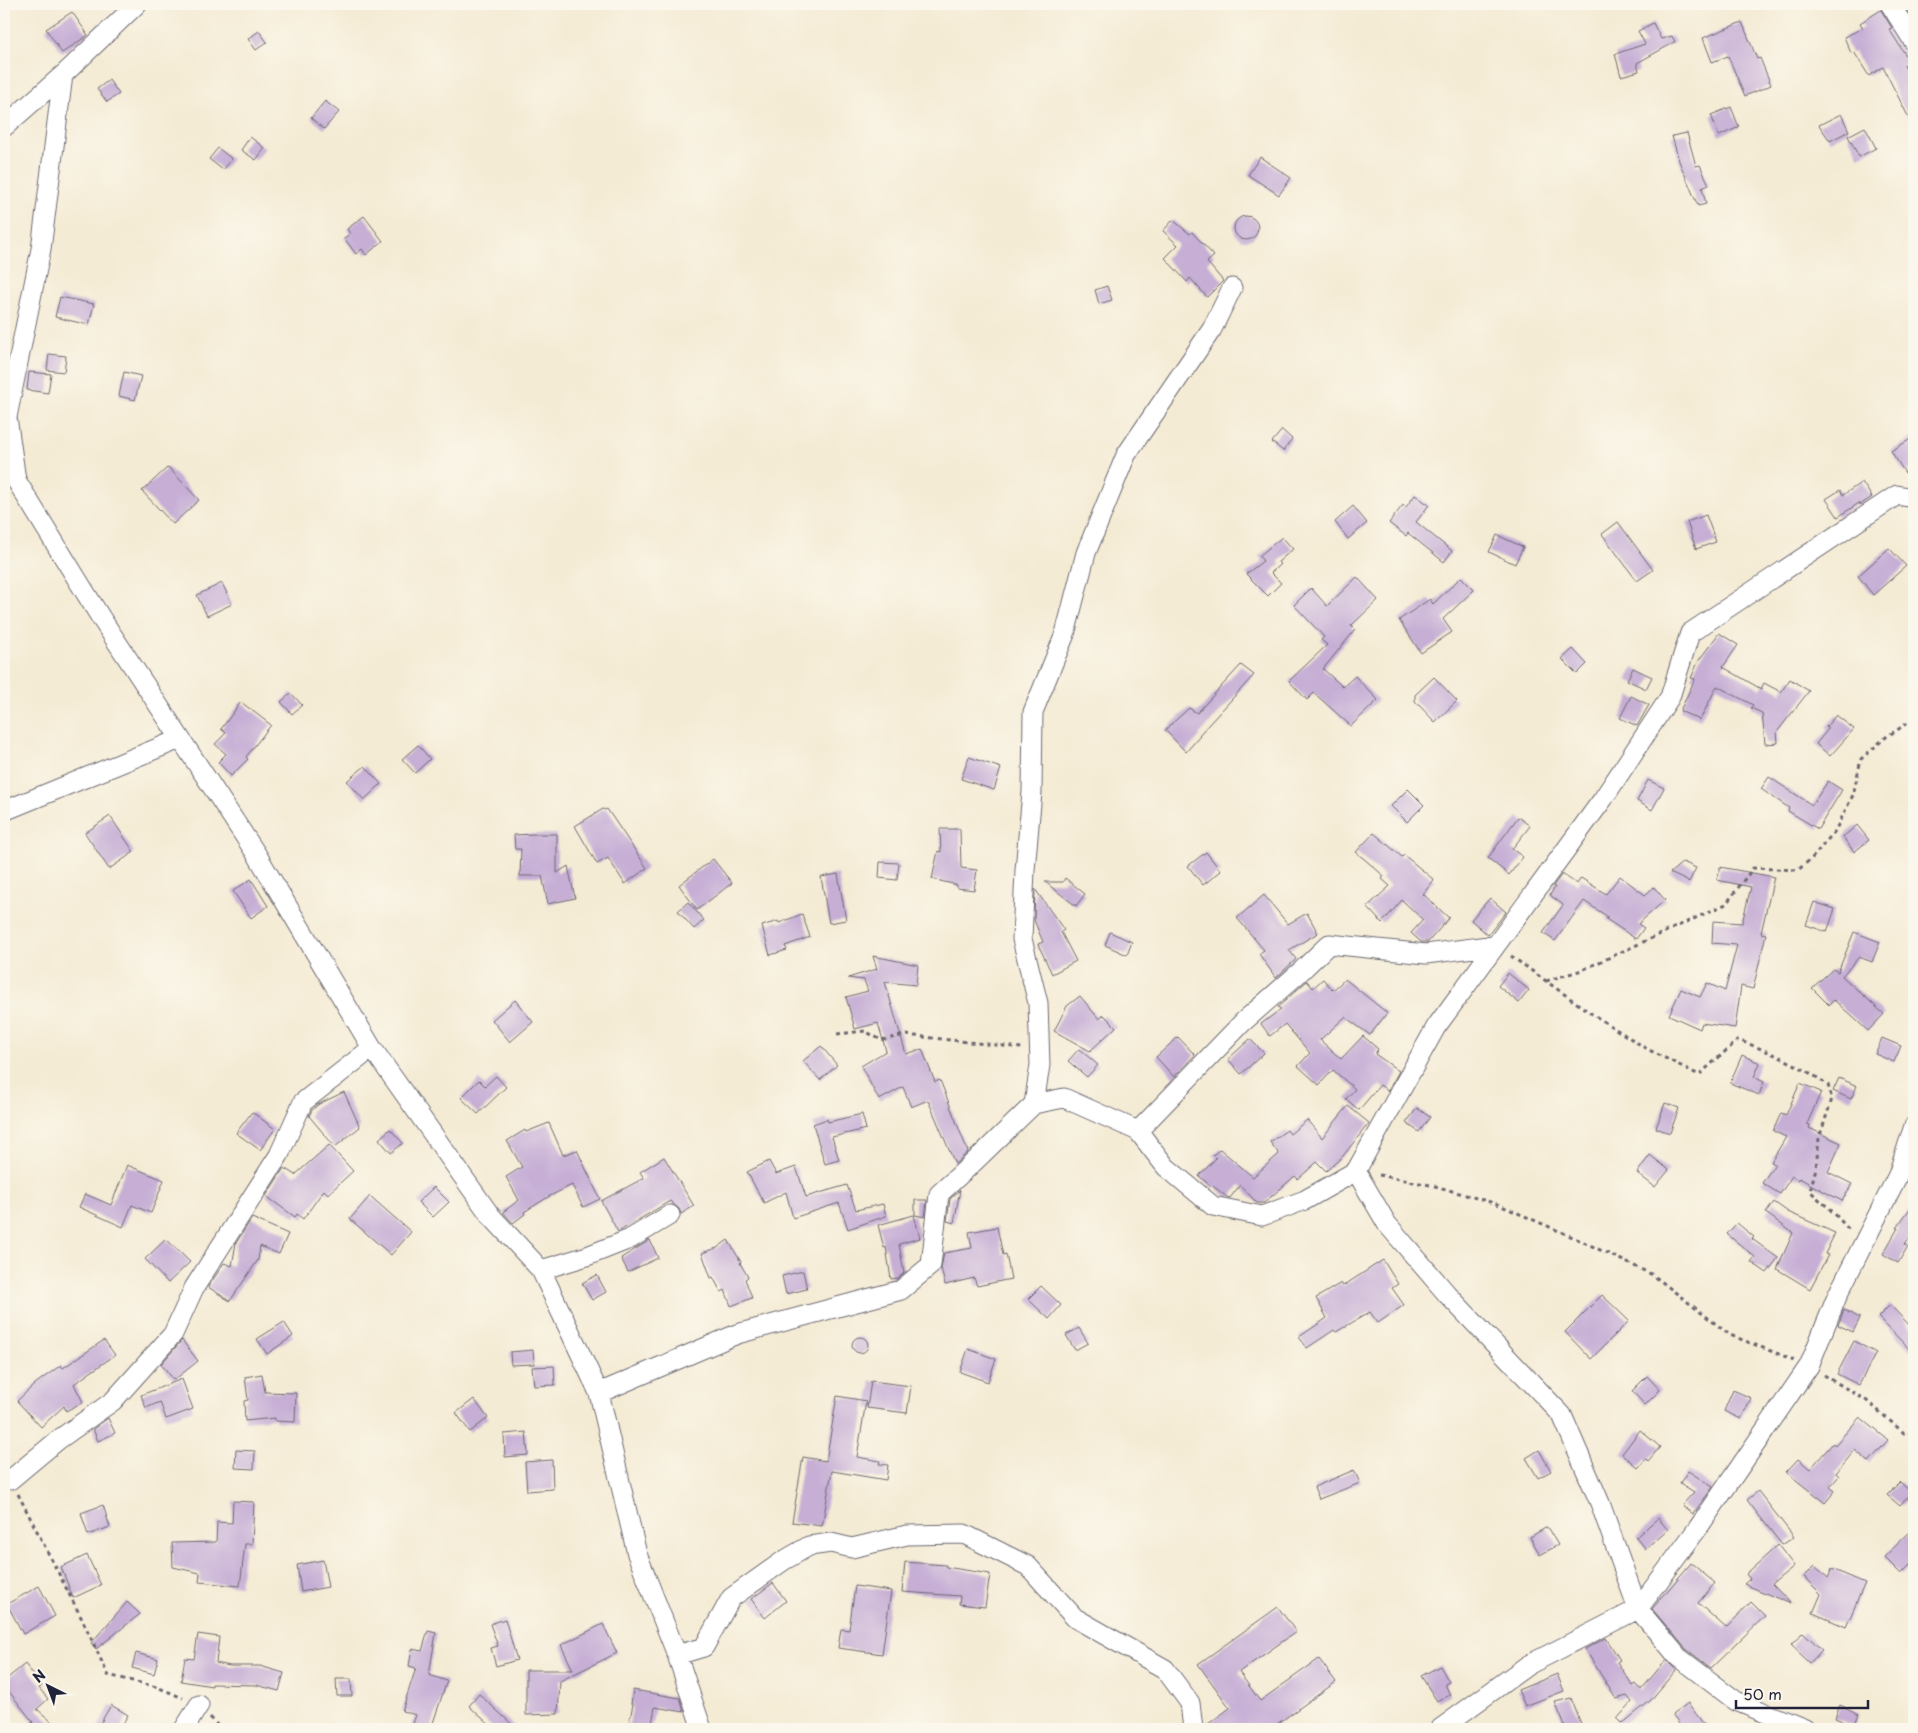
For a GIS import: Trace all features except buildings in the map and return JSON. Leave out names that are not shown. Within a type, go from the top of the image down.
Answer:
[{"type":"street","points":[[4,127],[63,75],[137,4]]},
{"type":"street","points":[[1890,4],[1914,42]]},
{"type":"street","points":[[63,75],[41,249],[7,418],[16,480],[101,618],[257,855],[372,1048],[490,1215],[541,1270],[599,1394],[637,1554],[677,1655],[702,1729]]},
{"type":"street","points":[[1034,1104],[1040,1065],[1038,1003],[1022,938],[1025,870],[1032,792],[1033,712],[1065,634],[1086,553],[1126,455],[1212,329],[1232,288]]},
{"type":"street","points":[[599,1394],[737,1334],[901,1290],[931,1265],[939,1194],[1034,1104],[1064,1098],[1138,1131],[1166,1167],[1213,1206],[1262,1216],[1305,1200],[1356,1171],[1436,1027],[1603,798],[1670,697],[1690,633],[1897,495],[1914,498]]},
{"type":"street","points":[[4,811],[180,739]]},
{"type":"street","points":[[1138,1131],[1243,1022],[1329,944],[1426,954],[1496,945]]},
{"type":"street","points":[[10,1480],[58,1440],[113,1400],[173,1334],[194,1288],[240,1212],[279,1155],[304,1102],[372,1048]]},
{"type":"street","points":[[1440,1729],[1528,1665],[1638,1609],[1698,1528],[1809,1366],[1838,1294],[1898,1175],[1914,1126]]},
{"type":"street","points":[[1356,1171],[1387,1224],[1447,1294],[1562,1414],[1600,1503],[1638,1609],[1678,1656],[1736,1701],[1805,1729]]},
{"type":"street","points":[[541,1270],[587,1256],[630,1239],[670,1215]]},
{"type":"street","points":[[677,1655],[704,1647],[731,1598],[783,1561],[809,1546],[831,1543],[852,1548],[907,1535],[964,1534],[1028,1566],[1075,1618],[1165,1669],[1190,1703],[1193,1729]]},
{"type":"street","points":[[184,1729],[199,1705]]},
{"type":"path","points":[[1546,982],[1582,970],[1726,904],[1753,868],[1798,870],[1812,858],[1835,831],[1853,796],[1861,758],[1886,738],[1914,720]]},
{"type":"path","points":[[1496,945],[1546,982],[1647,1049],[1698,1075],[1738,1040],[1773,1052],[1810,1072],[1828,1085],[1832,1099],[1819,1138],[1816,1168],[1810,1191],[1863,1244]]},
{"type":"path","points":[[837,1034],[865,1031],[882,1040],[906,1035],[1040,1049]]},
{"type":"path","points":[[1356,1171],[1434,1186],[1497,1204],[1575,1238],[1653,1275],[1730,1335],[1809,1366],[1867,1401],[1904,1433],[1914,1432]]},
{"type":"path","points":[[10,1480],[48,1551],[108,1675],[156,1687],[199,1705],[219,1727],[230,1729]]}]
